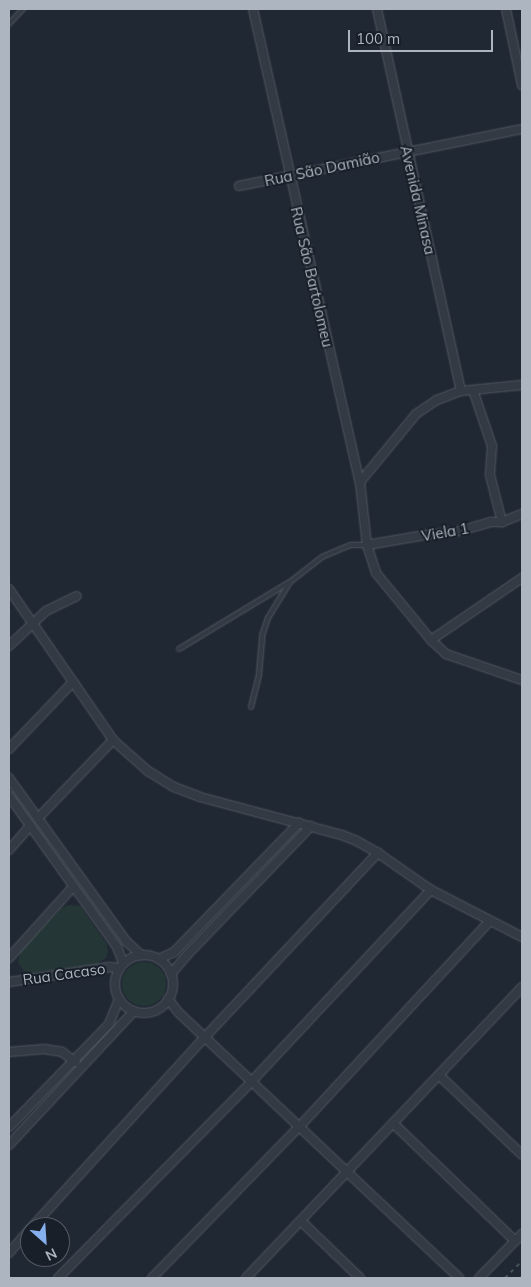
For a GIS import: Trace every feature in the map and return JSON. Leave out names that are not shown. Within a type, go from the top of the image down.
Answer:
[{"type":"street","name":"Rua São Bartolomeu","points":[[253,9],[289,176],[360,482],[367,545],[376,573],[431,640],[446,654],[522,680]]},
{"type":"street","name":"Avenida Minasa","points":[[377,9],[461,391]]},
{"type":"street","points":[[506,9],[522,85]]},
{"type":"street","name":"Rua São Damião","points":[[239,186],[522,129]]},
{"type":"street","points":[[360,482],[416,414],[437,400],[461,391],[522,385]]},
{"type":"street","points":[[473,390],[492,446],[490,475],[502,522]]},
{"type":"street","name":"Viela 1","points":[[367,545],[424,535],[456,532],[491,522],[502,522],[522,514]]},
{"type":"street","points":[[431,640],[522,578]]},
{"type":"street","points":[[9,589],[113,740],[135,762],[174,787],[200,797],[342,835],[378,853],[431,890],[522,937]]},
{"type":"street","points":[[9,646],[31,622],[46,610],[77,596]]},
{"type":"street","points":[[9,749],[73,682]]},
{"type":"street","points":[[38,818],[113,740]]},
{"type":"street","points":[[9,778],[126,941],[141,955],[160,959],[174,952],[299,823]]},
{"type":"street","points":[[9,796],[117,947],[121,966],[115,987],[119,999],[134,1011],[153,1011],[168,1000],[173,987],[171,974],[160,959]]},
{"type":"street","points":[[9,850],[30,826]]},
{"type":"street","points":[[171,974],[311,826]]},
{"type":"street","points":[[41,1217],[205,1037],[378,853]]},
{"type":"street","points":[[9,958],[73,887]]},
{"type":"street","points":[[58,1278],[252,1081],[431,890]]},
{"type":"street","points":[[152,1278],[300,1126],[490,920]]},
{"type":"street","points":[[121,966],[141,955]]},
{"type":"street","name":"Rua Cacaso","points":[[9,982],[121,966]]},
{"type":"street","points":[[246,1278],[522,987]]},
{"type":"street","points":[[9,1128],[109,1024],[119,999]]},
{"type":"street","points":[[168,1000],[459,1278]]},
{"type":"street","points":[[10,1141],[134,1011]]},
{"type":"street","points":[[9,1052],[44,1049],[62,1052],[82,1067]]},
{"type":"street","points":[[439,1075],[522,1154]]},
{"type":"street","points":[[393,1124],[515,1241]]},
{"type":"street","points":[[301,1221],[360,1278]]},
{"type":"street","points":[[478,1278],[522,1234]]},
{"type":"street","points":[[9,1253],[20,1240]]},
{"type":"lane","points":[[9,24],[23,9]]},
{"type":"lane","points":[[179,648],[290,582],[322,557],[350,545],[367,545]]},
{"type":"lane","points":[[251,707],[259,674],[262,636],[268,618],[290,582]]},
{"type":"path","points":[[506,1278],[522,1261]]},
{"type":"shaded area","points":[[70,905],[80,906],[106,943],[108,951],[106,958],[96,964],[31,973],[24,971],[18,962],[21,950],[62,908]]},
{"type":"shaded area","points":[[148,962],[160,968],[165,975],[165,993],[160,1000],[153,1005],[140,1006],[132,1003],[125,996],[122,980],[125,972],[132,965]]}]
